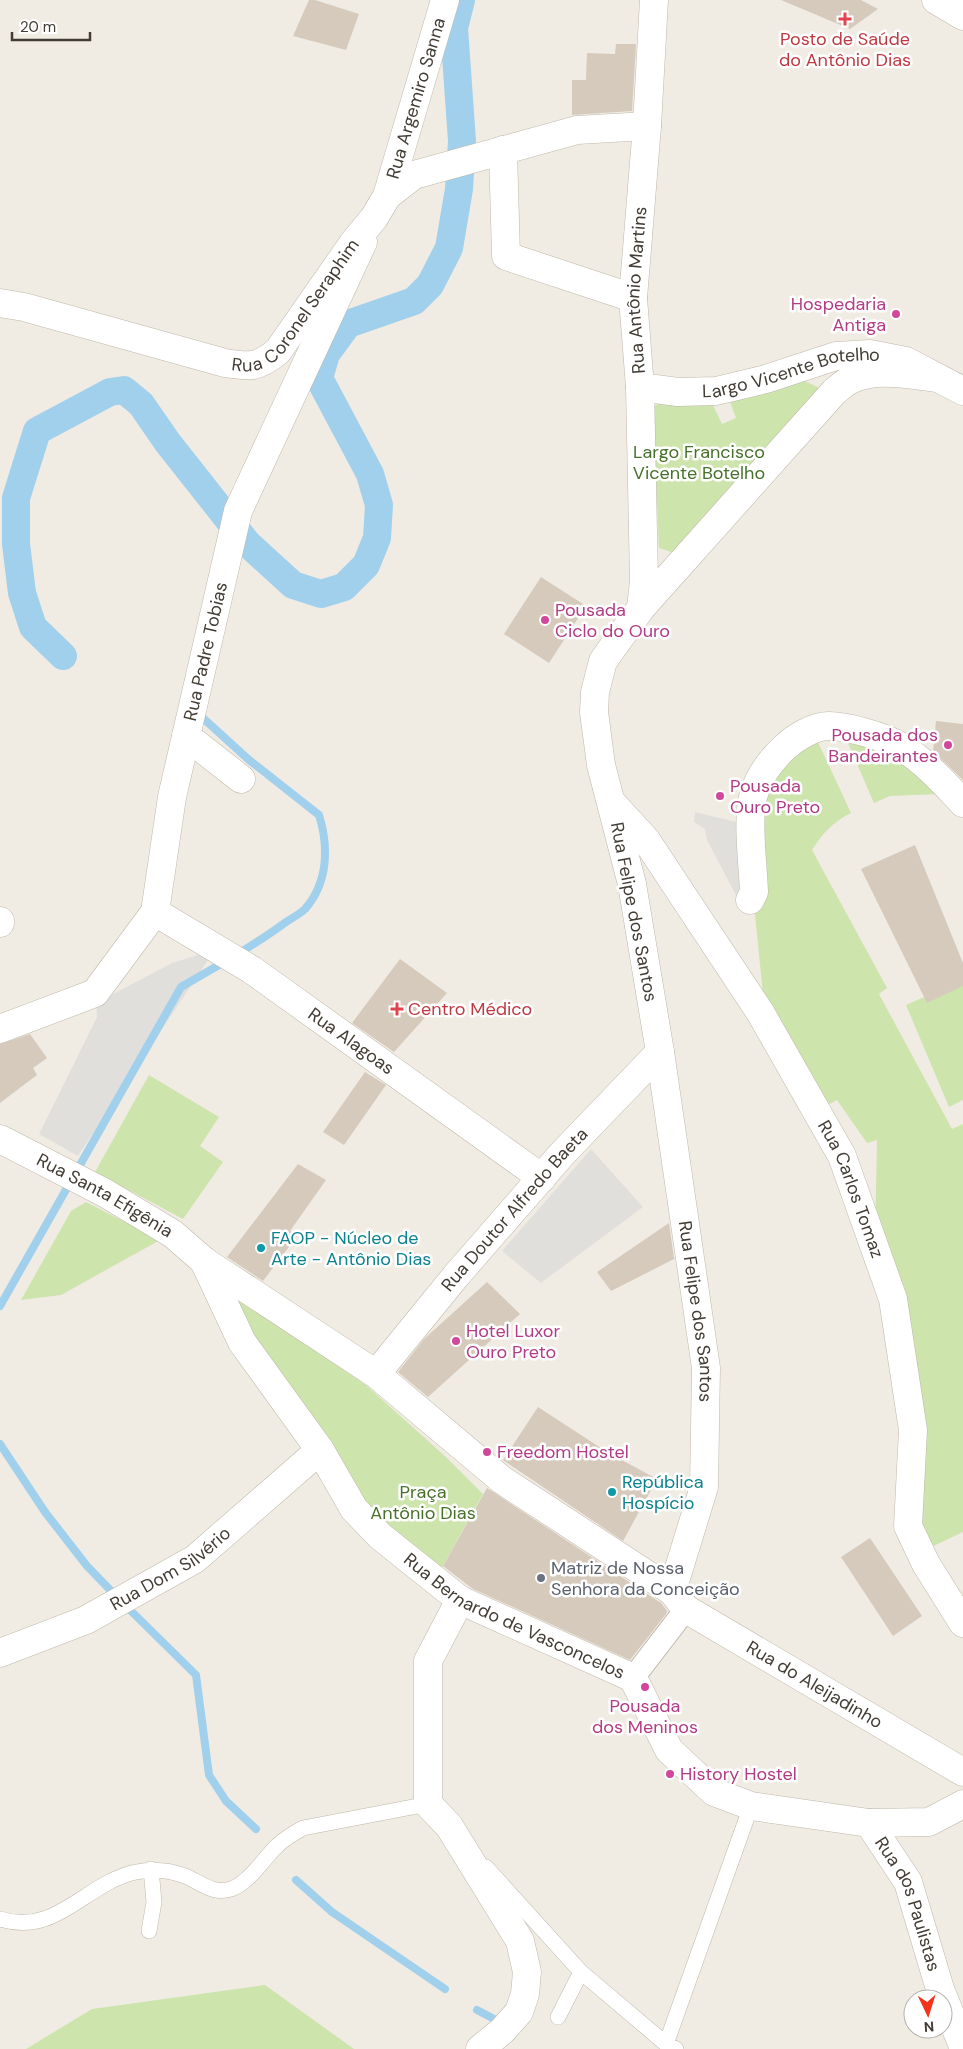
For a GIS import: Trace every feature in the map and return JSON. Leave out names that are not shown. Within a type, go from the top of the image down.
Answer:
[{"type":"street","name":"Rua Argemiro Sanna","points":[[381,207],[439,25],[445,0]]},
{"type":"street","name":"Rua Antônio Martins","points":[[641,608],[644,581],[640,387],[633,298],[647,126],[654,0]]},
{"type":"street","points":[[936,0],[963,16]]},
{"type":"street","name":"Rua Coronel Seraphim","points":[[0,303],[24,307],[225,363],[248,367],[264,362],[278,351],[354,242],[381,207],[414,175],[577,130],[647,126]]},
{"type":"street","points":[[503,150],[506,256],[633,298]]},
{"type":"street","name":"Rua Padre Tobias","points":[[0,1029],[95,993],[155,912],[172,797],[238,510],[381,207]]},
{"type":"street","name":"Largo Vicente Botelho","points":[[640,387],[678,392],[716,391],[766,379],[836,356],[870,354],[906,361],[963,391]]},
{"type":"street","name":"Rua Felipe dos Santos","points":[[679,1600],[704,1487],[706,1368],[660,1052],[632,884],[601,765],[594,712],[595,692],[603,661],[641,608],[834,392],[850,380],[869,375],[887,373],[937,378]]},
{"type":"street","points":[[750,900],[754,892],[750,814],[752,798],[758,781],[767,766],[793,740],[809,731],[828,726],[852,730],[898,745],[918,760],[963,803]]},
{"type":"street","points":[[186,736],[241,780]]},
{"type":"street","name":"Rua Carlos Tomaz","points":[[611,802],[646,840],[760,1012],[842,1156],[893,1299],[913,1430],[908,1526],[926,1564],[963,1623]]},
{"type":"street","name":"Rua Alagoas","points":[[155,912],[220,949],[252,970],[542,1178]]},
{"type":"street","name":"Rua Doutor Alfredo Baeta","points":[[376,1374],[455,1277],[542,1178],[660,1052]]},
{"type":"street","name":"Rua Santa Efigênia","points":[[0,1139],[104,1193],[173,1234],[204,1260]]},
{"type":"street","points":[[204,1260],[376,1374]]},
{"type":"street","points":[[204,1260],[242,1342],[320,1450]]},
{"type":"street","name":"Rua do Aleijadinho","points":[[376,1374],[502,1480],[679,1600],[963,1772]]},
{"type":"street","name":"Rua Dom Silvério","points":[[0,1653],[86,1620],[195,1559],[320,1450]]},
{"type":"street","name":"Rua Bernardo de Vasconcelos","points":[[320,1450],[354,1509],[380,1536],[460,1600],[633,1678],[669,1750],[714,1792],[752,1806],[869,1823],[929,1822],[963,1804]]},
{"type":"street","points":[[460,1600],[428,1661],[428,1804],[449,1826],[520,1941],[527,1972],[525,1994],[518,2012],[502,2031],[480,2049]]},
{"type":"street","points":[[633,1678],[679,1600]]},
{"type":"street","name":"Rua dos Paulistas","points":[[869,1823],[908,1882],[940,1989],[963,2046]]},
{"type":"lane","points":[[0,1919],[13,1923],[30,1924],[45,1920],[116,1878],[151,1869],[185,1876],[211,1889],[229,1890],[239,1886],[278,1845],[291,1834],[303,1828],[428,1804]]},
{"type":"lane","points":[[449,1826],[581,1972],[671,2046],[752,1806]]},
{"type":"lane","points":[[149,1931],[154,1902],[151,1869]]},
{"type":"lane","points":[[558,2017],[581,1972]]},
{"type":"green space","name":"Largo Francisco Vicente Botelho","points":[[801,379],[823,390],[674,553],[659,548],[653,410],[656,405],[662,402],[712,403],[722,424],[736,418],[729,399]]},
{"type":"green space","points":[[817,740],[851,813],[829,828],[812,850],[887,988],[879,994],[952,1129],[963,1124],[963,1532],[925,1550],[875,1241],[877,1140],[867,1143],[837,1100],[830,1104],[808,1079],[763,994],[754,905],[758,806],[779,767]]},
{"type":"green space","points":[[847,741],[894,754],[939,794],[890,796],[874,803]]},
{"type":"green space","points":[[963,980],[963,1100],[949,1107],[906,1005]]},
{"type":"green space","points":[[149,1075],[219,1117],[200,1146],[223,1162],[183,1219],[95,1172]]},
{"type":"green space","points":[[86,1202],[160,1240],[61,1295],[21,1300],[71,1211]]},
{"type":"green space","name":"Praça Antônio Dias","points":[[246,1299],[367,1386],[447,1458],[483,1494],[440,1571],[391,1539],[256,1365],[234,1300]]},
{"type":"green space","points":[[265,1985],[354,2049],[26,2049],[92,2009]]},
{"type":"shaded area","points":[[695,812],[741,823],[747,900],[739,901],[707,840],[705,829],[694,822]]},
{"type":"shaded area","points":[[201,954],[208,960],[78,1156],[39,1134],[97,1017],[96,1003],[172,963]]},
{"type":"shaded area","points":[[591,1149],[643,1207],[541,1283],[502,1251]]},
{"type":"building","points":[[309,0],[315,0],[359,14],[346,50],[293,36]]},
{"type":"building","name":"Posto de Saúde do Antônio Dias","points":[[781,0],[861,0],[878,9],[850,29]]},
{"type":"building","points":[[616,44],[636,44],[632,111],[572,115],[572,80],[586,80],[587,53],[615,54]]},
{"type":"building","name":"Pousada Ciclo do Ouro","points":[[541,577],[586,606],[549,663],[504,634]]},
{"type":"building","name":"Pousada dos Bandeirantes","points":[[936,721],[963,724],[963,780],[933,751]]},
{"type":"building","points":[[915,845],[963,963],[963,986],[927,1003],[861,869]]},
{"type":"building","name":"Centro Médico","points":[[400,959],[447,993],[394,1052],[352,1023]]},
{"type":"building","points":[[30,1034],[47,1058],[33,1068],[37,1075],[0,1103],[0,1044]]},
{"type":"building","points":[[365,1072],[386,1085],[344,1145],[323,1132]]},
{"type":"building","points":[[298,1164],[326,1180],[290,1231],[298,1235],[263,1281],[227,1257]]},
{"type":"building","points":[[669,1223],[674,1259],[611,1291],[597,1272]]},
{"type":"building","name":"Hotel Luxor Ouro Preto","points":[[487,1282],[520,1314],[428,1397],[398,1372],[424,1339]]},
{"type":"building","points":[[538,1407],[607,1452],[657,1479],[623,1541],[503,1460]]},
{"type":"building","name":"Matriz de Nossa Senhora da Conceição","points":[[487,1488],[661,1603],[667,1611],[666,1614],[630,1660],[473,1589],[443,1566]]},
{"type":"building","points":[[870,1538],[922,1616],[893,1636],[841,1557]]},
{"type":"waterway","points":[[63,656],[33,627],[22,593],[16,544],[16,498],[37,431],[110,392],[124,390],[141,404],[168,443],[247,543],[293,585],[321,594],[344,587],[366,565],[377,538],[379,505],[370,474],[319,378],[326,354],[348,324],[414,301],[430,285],[449,248],[459,189],[462,141],[454,28],[461,0]]},
{"type":"waterway","points":[[204,719],[248,759],[319,815],[324,840],[325,852],[322,876],[313,899],[305,909],[238,954]]},
{"type":"waterway","points":[[0,1306],[181,987],[226,961]]},
{"type":"waterway","points":[[0,1444],[45,1512],[87,1566],[117,1597]]},
{"type":"waterway","points":[[125,1605],[196,1675],[209,1775],[226,1801],[256,1829]]},
{"type":"waterway","points":[[296,1880],[332,1912],[445,1989]]},
{"type":"waterway","points":[[477,2010],[496,2020]]},
{"type":"place","name":"Posto de Saúde do Antônio Dias","points":[[845,19]]},
{"type":"place","name":"Hospedaria Antiga","points":[[896,314]]},
{"type":"place","name":"Pousada Ciclo do Ouro","points":[[545,620]]},
{"type":"place","name":"Pousada dos Bandeirantes","points":[[948,745]]},
{"type":"place","name":"Pousada Ouro Preto","points":[[720,796]]},
{"type":"place","name":"Centro Médico","points":[[397,1009]]},
{"type":"place","name":"FAOP - Núcleo de Arte - Antônio Dias","points":[[261,1248]]},
{"type":"place","name":"Hotel Luxor Ouro Preto","points":[[456,1341]]},
{"type":"place","name":"Freedom Hostel","points":[[487,1452]]},
{"type":"place","name":"República Hospício","points":[[612,1492]]},
{"type":"place","name":"Matriz de Nossa Senhora da Conceição","points":[[541,1578]]},
{"type":"place","name":"Pousada dos Meninos","points":[[645,1687]]},
{"type":"place","name":"History Hostel","points":[[670,1774]]}]
